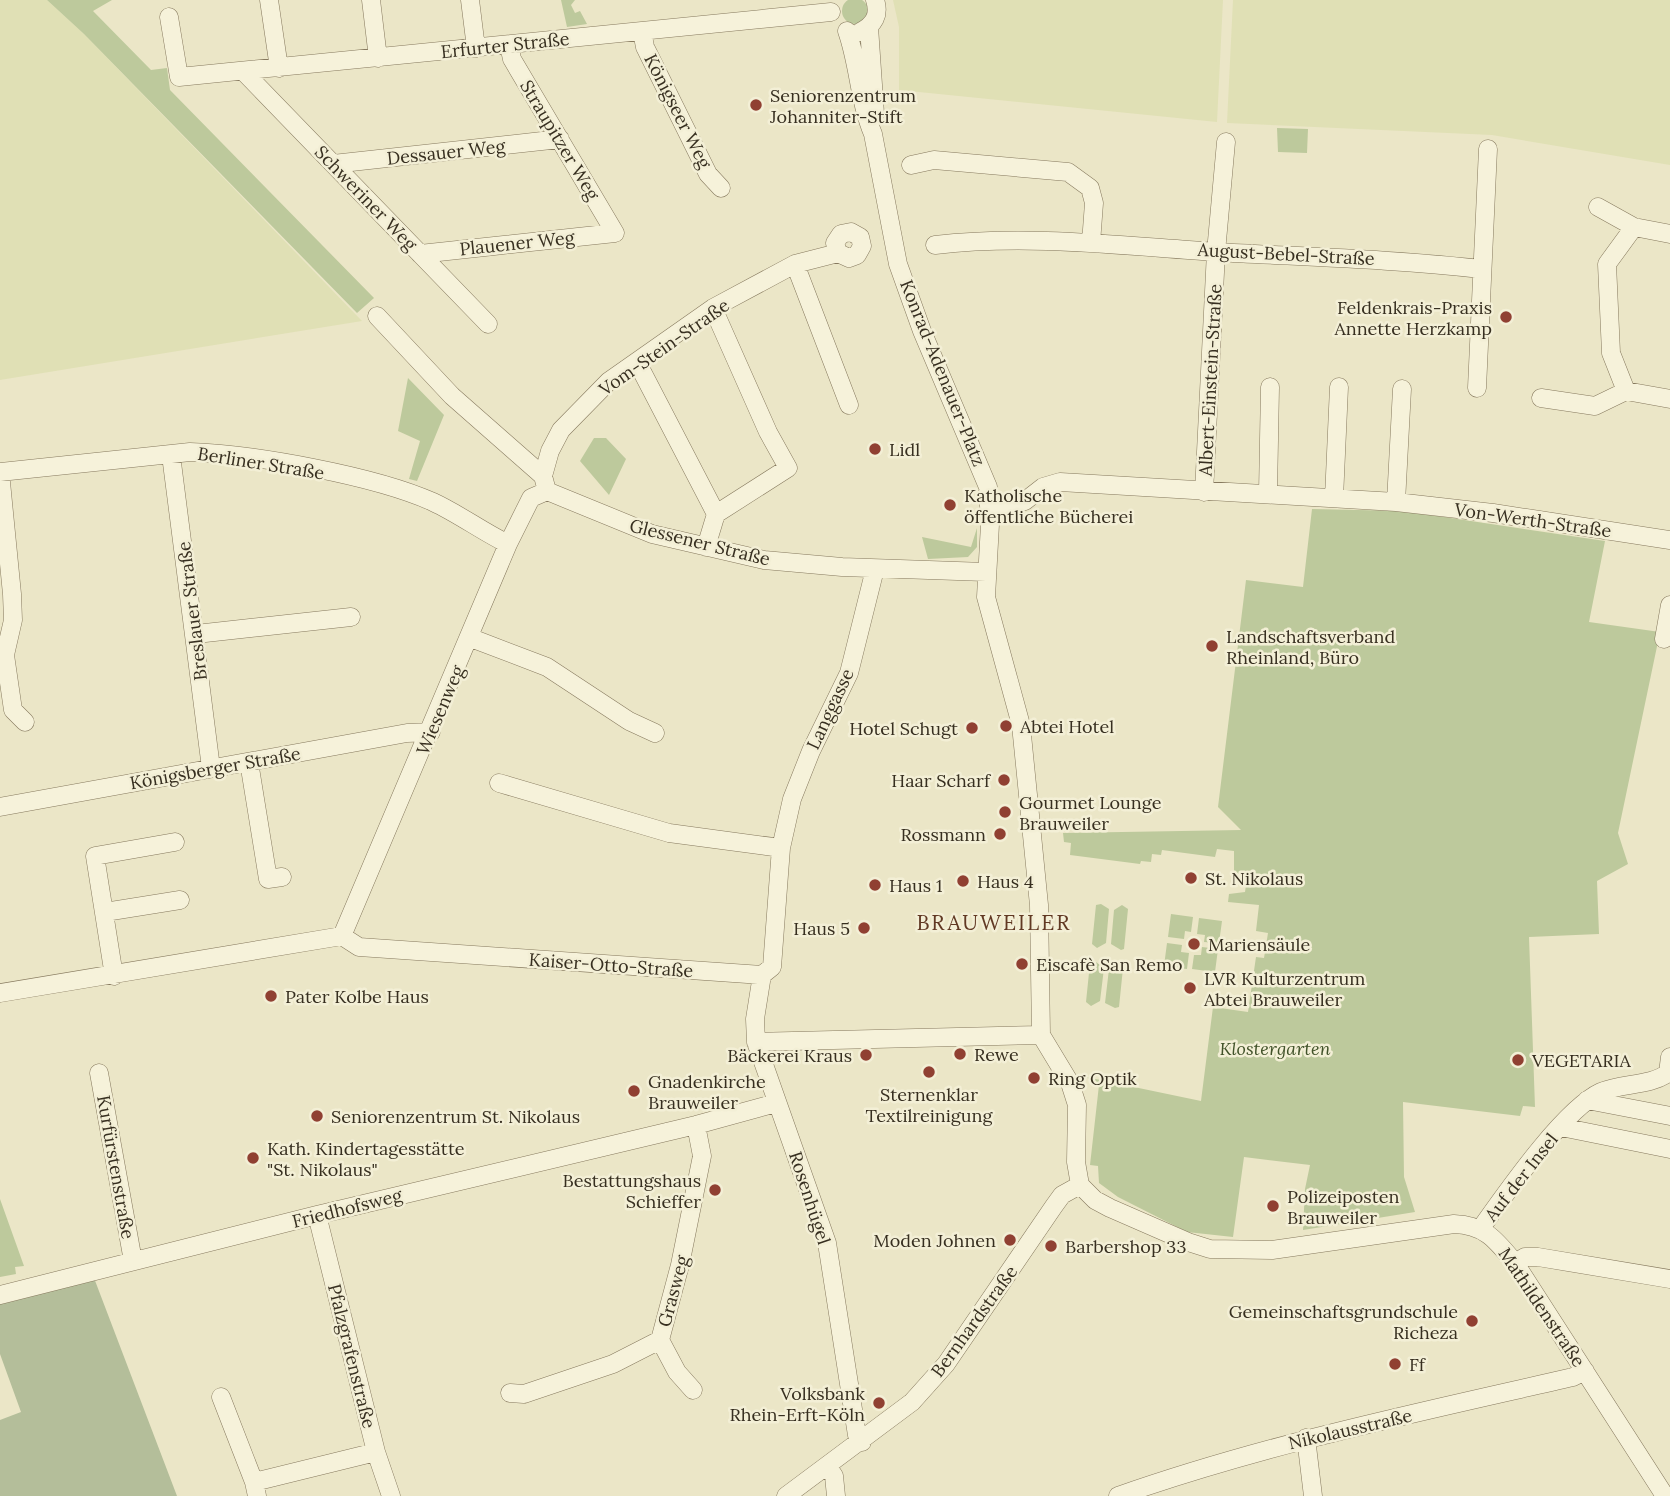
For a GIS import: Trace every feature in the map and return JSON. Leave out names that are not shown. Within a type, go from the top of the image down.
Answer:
[{"type":"street","points":[[269,0],[279,68]]},
{"type":"street","points":[[370,0],[378,58]]},
{"type":"street","points":[[470,0],[476,48]]},
{"type":"street","name":"Konrad-Adenauer-Platz","points":[[873,134],[876,114],[869,27],[876,16],[875,0]]},
{"type":"street","points":[[832,6],[836,24],[847,32],[854,33],[869,27]]},
{"type":"street","name":"Erfurter Straße","points":[[169,16],[179,77],[642,31],[832,6]]},
{"type":"street","name":"Königseer Weg","points":[[642,31],[646,47],[708,174],[721,188]]},
{"type":"street","name":"Konrad-Adenauer-Platz","points":[[847,32],[854,52],[865,115],[873,134],[898,264],[922,331],[985,476],[990,506],[986,572],[989,611],[1021,725],[1039,905],[1041,1035]]},
{"type":"street","name":"Straupitzer Weg","points":[[509,44],[512,59],[615,233]]},
{"type":"street","name":"Schweriner Weg","points":[[244,72],[488,324]]},
{"type":"street","name":"Dessauer Weg","points":[[333,164],[559,139]]},
{"type":"street","name":"Albert-Einstein-Straße","points":[[1204,492],[1216,252],[1226,142]]},
{"type":"street","points":[[1477,388],[1488,149]]},
{"type":"street","points":[[911,165],[934,160],[1068,172],[1082,180],[1092,196],[1094,203],[1091,243]]},
{"type":"street","points":[[1598,207],[1634,228],[1670,234]]},
{"type":"street","points":[[1626,390],[1611,353],[1607,264],[1634,228]]},
{"type":"street","name":"Plauener Weg","points":[[420,254],[615,233]]},
{"type":"street","name":"August-Bebel-Straße","points":[[935,245],[982,240],[1091,243],[1216,252],[1365,258],[1481,269]]},
{"type":"street","name":"Vom-Stein-Straße","points":[[545,484],[550,451],[561,430],[609,381],[713,309],[795,264],[838,253]]},
{"type":"street","points":[[795,264],[849,405]]},
{"type":"street","points":[[706,547],[716,514],[788,468],[768,432],[713,309]]},
{"type":"street","name":"Glessener Straße","points":[[377,316],[452,396],[545,484],[652,534],[764,560],[875,569],[986,572]]},
{"type":"street","points":[[636,362],[716,514]]},
{"type":"street","points":[[1268,493],[1270,387]]},
{"type":"street","points":[[1334,498],[1339,387]]},
{"type":"street","points":[[1396,502],[1402,389]]},
{"type":"street","points":[[1541,398],[1595,406],[1626,390],[1670,399]]},
{"type":"street","name":"Berliner Straße","points":[[0,472],[218,453],[358,479],[434,502],[508,544]]},
{"type":"street","name":"Breslauer Straße","points":[[171,455],[197,634],[211,768]]},
{"type":"street","points":[[0,472],[13,620],[5,654],[13,710],[25,722]]},
{"type":"street","name":"Von-Werth-Straße","points":[[990,506],[1013,505],[1050,484],[1060,482],[1396,502],[1493,513],[1670,540]]},
{"type":"street","name":"Wiesenweg","points":[[342,936],[471,638],[508,544],[531,498],[545,484]]},
{"type":"street","name":"Langgasse","points":[[762,975],[772,967],[781,848],[792,799],[849,673],[875,569]]},
{"type":"street","points":[[1664,639],[1670,605]]},
{"type":"street","points":[[197,634],[351,617]]},
{"type":"street","points":[[471,638],[547,667],[629,721],[655,733]]},
{"type":"street","name":"Königsberger Straße","points":[[0,807],[407,733],[431,732]]},
{"type":"street","points":[[249,762],[268,879],[282,877]]},
{"type":"street","points":[[499,783],[669,833],[781,848]]},
{"type":"street","points":[[114,976],[95,856],[175,842]]},
{"type":"street","points":[[105,912],[180,900]]},
{"type":"street","points":[[0,993],[342,936]]},
{"type":"street","name":"Kaiser-Otto-Straße","points":[[342,936],[359,947],[762,975]]},
{"type":"street","points":[[762,975],[755,1019],[756,1042],[1041,1035],[1070,1083],[1077,1105],[1076,1162],[1080,1185],[1095,1200],[1110,1208],[1210,1249],[1272,1250],[1454,1224],[1481,1228]]},
{"type":"street","name":"Rosenhügel","points":[[756,1042],[827,1243],[857,1435],[862,1442]]},
{"type":"street","name":"Auf der Insel","points":[[1481,1228],[1561,1127],[1602,1092],[1661,1078],[1668,1073],[1670,1057]]},
{"type":"street","name":"Kurfürstenstraße","points":[[99,1073],[133,1261]]},
{"type":"street","points":[[1592,1102],[1670,1116]]},
{"type":"street","name":"Auf der Insel","points":[[1581,1132],[1592,1102]]},
{"type":"street","name":"Friedhofsweg","points":[[0,1295],[317,1215],[696,1125],[776,1103]]},
{"type":"street","name":"Grasweg","points":[[510,1393],[524,1394],[613,1364],[660,1340],[680,1265],[702,1156],[696,1125]]},
{"type":"street","name":"Auf der Insel","points":[[1561,1127],[1670,1149]]},
{"type":"street","name":"Bernhardstraße","points":[[786,1496],[862,1442],[912,1402],[946,1364],[1062,1195],[1080,1185]]},
{"type":"street","name":"Pfalzgrafenstraße","points":[[317,1215],[376,1452],[391,1496]]},
{"type":"street","name":"Mathildenstraße","points":[[1481,1228],[1493,1236],[1515,1263],[1665,1496]]},
{"type":"street","points":[[1515,1263],[1525,1258],[1538,1257],[1670,1279]]},
{"type":"street","points":[[660,1340],[677,1372],[693,1390]]},
{"type":"street","name":"Nikolausstraße","points":[[1118,1496],[1200,1467],[1306,1438],[1573,1377],[1585,1371]]},
{"type":"street","points":[[221,1397],[256,1489],[376,1452]]},
{"type":"street","points":[[1306,1438],[1313,1496]]},
{"type":"street","points":[[828,1466],[834,1476],[836,1496]]},
{"type":"green space","points":[[855,-2],[864,2],[868,11],[864,20],[855,24],[846,20],[842,11],[846,2]]},
{"type":"green space","points":[[0,0],[47,0],[84,34],[362,321],[0,380]]},
{"type":"green space","points":[[47,0],[112,0],[93,11],[151,70],[167,68],[170,90],[374,298],[357,313],[84,34]]},
{"type":"green space","points":[[561,0],[575,0],[571,5],[575,13],[580,11],[587,24],[567,27]]},
{"type":"green space","points":[[893,0],[1223,0],[1217,122],[899,90],[899,27]]},
{"type":"green space","points":[[1233,0],[1670,0],[1670,165],[1492,135],[1227,123]]},
{"type":"green space","points":[[1277,128],[1308,129],[1307,153],[1278,152]]},
{"type":"green space","points":[[408,378],[444,415],[417,481],[409,479],[420,441],[398,431]]},
{"type":"green space","points":[[594,438],[606,438],[626,459],[609,495],[580,461]]},
{"type":"green space","name":"Klostergarten","points":[[1312,509],[1404,511],[1605,541],[1589,622],[1660,632],[1618,833],[1628,864],[1597,881],[1599,934],[1529,937],[1535,1107],[1523,1106],[1520,1116],[1403,1102],[1404,1177],[1415,1212],[1303,1230],[1305,1189],[1310,1165],[1244,1157],[1233,1237],[1187,1232],[1118,1197],[1099,1183],[1098,1166],[1090,1165],[1099,1085],[1086,1077],[1201,1101],[1213,1007],[1248,1012],[1256,957],[1264,958],[1268,933],[1256,931],[1259,905],[1228,902],[1229,894],[1245,892],[1247,878],[1234,872],[1234,851],[1217,849],[1215,857],[1162,850],[1161,855],[1152,854],[1151,862],[1141,861],[1140,864],[1070,855],[1071,843],[1064,842],[1063,833],[1241,830],[1218,807],[1246,580],[1303,587]]},
{"type":"green space","points":[[977,528],[977,547],[968,557],[928,559],[922,537],[971,547]]},
{"type":"green space","points":[[1101,904],[1109,909],[1106,943],[1097,948],[1092,944],[1096,905]]},
{"type":"green space","points":[[1122,905],[1128,909],[1124,949],[1121,950],[1111,944],[1114,910]]},
{"type":"green space","points":[[1171,914],[1193,917],[1191,932],[1185,931],[1184,939],[1168,937]]},
{"type":"green space","points":[[1199,918],[1222,921],[1219,943],[1204,942],[1205,935],[1197,934]]},
{"type":"green space","points":[[1167,943],[1182,945],[1181,952],[1189,953],[1187,969],[1164,966]]},
{"type":"green space","points":[[1202,947],[1218,949],[1215,972],[1192,969],[1194,955],[1201,955]]},
{"type":"green space","points":[[1096,962],[1104,968],[1100,1001],[1091,1006],[1086,1002],[1090,963]]},
{"type":"green space","points":[[1117,964],[1123,968],[1119,1007],[1115,1008],[1105,1003],[1109,969]]},
{"type":"green space","points":[[0,1199],[24,1266],[15,1267],[16,1274],[0,1277]]},
{"type":"green space","points":[[94,1278],[177,1496],[0,1496],[0,1420],[21,1412],[0,1354],[0,1302]]},
{"type":"place","name":"Seniorenzentrum Johanniter-Stift","points":[[756,105]]},
{"type":"place","name":"Feldenkrais-Praxis Annette Herzkamp","points":[[1506,317]]},
{"type":"place","name":"Lidl","points":[[875,449]]},
{"type":"place","name":"Katholische öffentliche Bücherei","points":[[950,505]]},
{"type":"place","name":"Landschaftsverband Rheinland, Büro","points":[[1212,646]]},
{"type":"place","name":"Abtei Hotel","points":[[1006,726]]},
{"type":"place","name":"Hotel Schugt","points":[[972,728]]},
{"type":"place","name":"Haar Scharf","points":[[1004,780]]},
{"type":"place","name":"Gourmet Lounge Brauweiler","points":[[1005,812]]},
{"type":"place","name":"Rossmann","points":[[1000,834]]},
{"type":"place","name":"St. Nikolaus","points":[[1191,878]]},
{"type":"place","name":"Haus 4","points":[[963,881]]},
{"type":"place","name":"Haus 1","points":[[875,885]]},
{"type":"place","name":"Haus 5","points":[[864,928]]},
{"type":"place","name":"Mariensäule","points":[[1194,944]]},
{"type":"place","name":"Eiscafè San Remo","points":[[1022,964]]},
{"type":"place","name":"LVR Kulturzentrum Abtei Brauweiler","points":[[1190,988]]},
{"type":"place","name":"Pater Kolbe Haus","points":[[271,996]]},
{"type":"place","name":"Rewe","points":[[960,1054]]},
{"type":"place","name":"Bäckerei Kraus","points":[[866,1055]]},
{"type":"place","name":"VEGETARIA","points":[[1518,1060]]},
{"type":"place","name":"Sternenklar Textilreinigung","points":[[929,1072]]},
{"type":"place","name":"Ring Optik","points":[[1034,1078]]},
{"type":"place","name":"Gnadenkirche Brauweiler","points":[[634,1091]]},
{"type":"place","name":"Seniorenzentrum St. Nikolaus","points":[[317,1116]]},
{"type":"place","name":"Kath. Kindertagesstätte \"St. Nikolaus\"","points":[[253,1158]]},
{"type":"place","name":"Bestattungshaus Schieffer","points":[[715,1190]]},
{"type":"place","name":"Polizeiposten Brauweiler","points":[[1273,1206]]},
{"type":"place","name":"Moden Johnen","points":[[1010,1240]]},
{"type":"place","name":"Barbershop 33","points":[[1051,1246]]},
{"type":"place","name":"Gemeinschaftsgrundschule Richeza","points":[[1472,1321]]},
{"type":"place","name":"Ff","points":[[1395,1364]]},
{"type":"place","name":"Volksbank Rhein-Erft-Köln","points":[[879,1403]]},
{"type":"district","name":"BRAUWEILER","points":[[994,922]]}]
